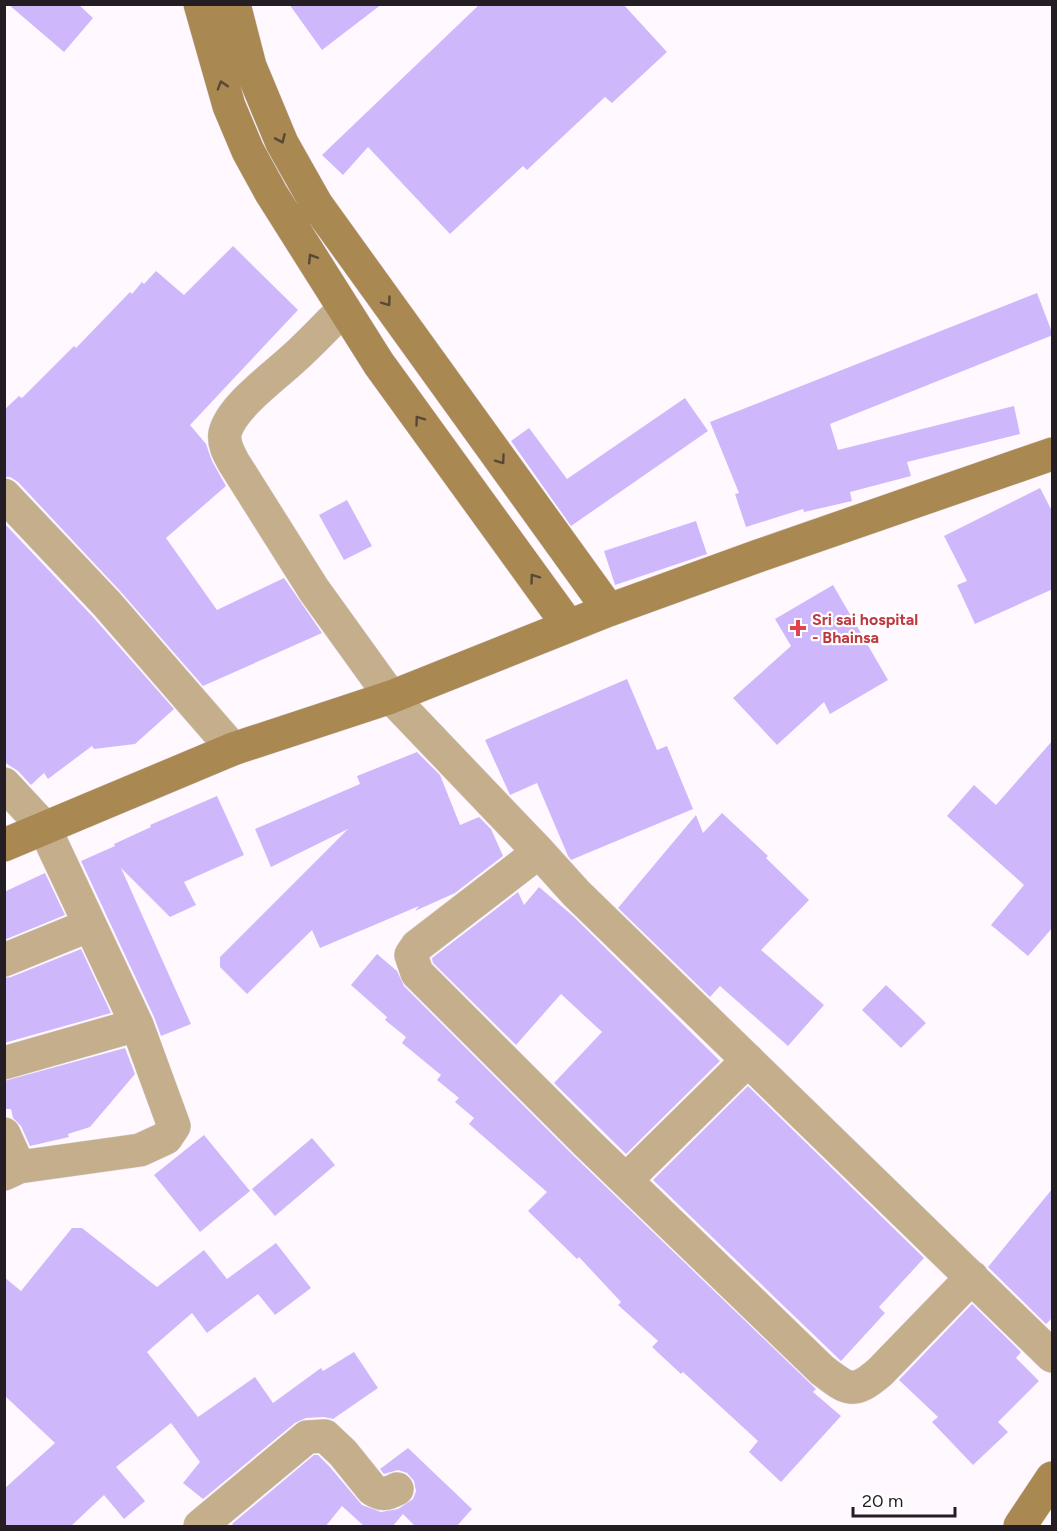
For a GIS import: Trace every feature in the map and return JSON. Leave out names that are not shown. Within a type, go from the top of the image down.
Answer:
[{"type":"street","points":[[201,4],[229,106],[248,152],[271,193],[379,364],[568,626]]},
{"type":"street","points":[[234,4],[250,66],[277,132],[316,205],[609,610]]},
{"type":"street","points":[[344,309],[296,357],[243,403],[225,434],[225,447],[314,590],[391,697],[576,893],[1053,1356]]},
{"type":"street","points":[[4,845],[233,749],[391,697],[609,610],[1053,454]]},
{"type":"street","points":[[4,495],[107,604],[233,749]]},
{"type":"street","points":[[4,784],[44,827],[137,1025],[174,1126],[166,1138],[140,1150],[12,1171],[4,1134]]},
{"type":"street","points":[[539,852],[417,946],[411,954],[412,963],[417,973],[626,1180],[822,1370],[847,1387],[865,1386],[972,1277]]},
{"type":"street","points":[[4,960],[90,925]]},
{"type":"street","points":[[4,1063],[137,1025]]},
{"type":"street","points":[[626,1180],[748,1060]]},
{"type":"street","points":[[200,1527],[307,1437],[325,1436],[343,1453],[377,1493],[387,1494],[397,1489]]},
{"type":"street","points":[[1020,1527],[1053,1478]]},
{"type":"building","points":[[8,4],[78,4],[93,18],[64,52]]},
{"type":"building","points":[[289,4],[382,4],[322,50]]},
{"type":"building","points":[[480,4],[623,4],[667,52],[612,103],[605,97],[527,170],[523,166],[450,234],[368,147],[343,175],[322,155]]},
{"type":"building","points":[[233,246],[298,310],[190,425],[206,444],[212,461],[226,486],[166,538],[217,610],[284,578],[322,633],[203,686],[121,592],[18,482],[10,477],[4,477],[4,410],[19,396],[22,398],[74,346],[76,348],[130,292],[132,294],[156,271],[184,295]]},
{"type":"building","points":[[1037,293],[1053,335],[830,424],[838,450],[1014,406],[1020,434],[907,462],[911,476],[850,492],[852,501],[804,512],[803,509],[746,527],[735,494],[739,493],[710,422]]},
{"type":"building","points":[[685,398],[708,431],[571,526],[511,441],[529,428],[567,479]]},
{"type":"building","points":[[1040,488],[1053,513],[1053,589],[975,624],[957,585],[967,581],[944,536]]},
{"type":"building","points":[[347,500],[372,546],[344,560],[319,515]]},
{"type":"building","points":[[696,521],[707,554],[615,585],[604,551]]},
{"type":"building","points":[[4,523],[93,617],[174,709],[135,744],[94,749],[92,746],[48,779],[44,773],[31,785],[18,771],[4,762]]},
{"type":"building","points":[[833,585],[888,680],[830,714],[824,702],[777,745],[733,698],[791,646],[775,619]]},
{"type":"building","points":[[627,679],[657,750],[667,746],[693,809],[571,860],[537,783],[510,795],[485,740]]},
{"type":"building","points":[[1053,740],[1053,927],[1028,956],[991,925],[1024,885],[947,816],[974,785],[996,805]]},
{"type":"building","points":[[417,752],[440,775],[460,825],[479,817],[491,829],[503,856],[455,893],[320,948],[312,930],[247,994],[220,967],[220,957],[348,829],[271,867],[255,829],[360,784],[357,776]]},
{"type":"building","points":[[217,796],[244,855],[184,882],[196,905],[170,917],[121,868],[191,1024],[161,1036],[81,861],[115,846],[114,844],[151,827],[150,825]]},
{"type":"building","points":[[722,813],[768,856],[766,858],[809,900],[761,950],[824,1005],[788,1046],[720,986],[710,997],[618,908],[696,815],[703,833]]},
{"type":"building","points":[[45,873],[65,915],[4,940],[4,892]]},
{"type":"building","points":[[539,887],[573,916],[720,1061],[626,1154],[554,1083],[602,1032],[561,994],[516,1045],[433,963],[432,958],[518,892],[524,905]]},
{"type":"building","points":[[81,949],[111,1013],[4,1043],[4,978]]},
{"type":"building","points":[[377,954],[397,971],[404,986],[574,1156],[816,1389],[813,1392],[841,1416],[781,1482],[749,1452],[758,1441],[683,1372],[681,1374],[652,1347],[658,1341],[618,1305],[621,1302],[579,1257],[577,1259],[528,1211],[547,1192],[469,1124],[474,1118],[455,1102],[459,1098],[437,1080],[441,1075],[402,1043],[406,1037],[385,1020],[387,1017],[351,985]]},
{"type":"building","points":[[886,985],[926,1023],[901,1048],[862,1010]]},
{"type":"building","points":[[125,1048],[135,1074],[90,1127],[68,1134],[69,1137],[30,1146],[21,1126],[13,1118],[11,1109],[4,1109],[4,1081]]},
{"type":"building","points":[[748,1086],[924,1258],[879,1307],[885,1313],[841,1361],[653,1180]]},
{"type":"building","points":[[204,1135],[250,1191],[200,1232],[154,1175]]},
{"type":"building","points":[[312,1138],[335,1165],[275,1216],[252,1189]]},
{"type":"building","points":[[1053,1188],[1053,1317],[1046,1324],[988,1267]]},
{"type":"building","points":[[72,1228],[82,1228],[157,1287],[204,1250],[227,1279],[276,1243],[311,1288],[275,1315],[258,1294],[207,1333],[192,1313],[147,1352],[198,1417],[255,1377],[273,1403],[321,1368],[323,1371],[354,1352],[378,1388],[333,1419],[306,1418],[295,1423],[203,1499],[183,1483],[200,1462],[171,1423],[116,1467],[145,1501],[124,1519],[104,1495],[70,1527],[4,1527],[4,1489],[55,1443],[4,1395],[4,1277],[21,1291]]},
{"type":"building","points":[[972,1304],[1021,1352],[1016,1358],[1039,1381],[998,1422],[1008,1432],[973,1465],[932,1422],[938,1417],[899,1380]]},
{"type":"building","points":[[408,1448],[472,1509],[456,1527],[416,1527],[403,1514],[392,1527],[365,1527],[342,1506],[325,1527],[235,1527],[232,1524],[314,1455],[318,1455],[329,1466],[362,1505],[381,1512],[398,1509],[413,1499],[416,1491],[414,1481],[407,1473],[398,1470],[384,1474],[380,1469]]},
{"type":"place","name":"Sri sai hospital - Bhainsa","points":[[798,628]]}]
